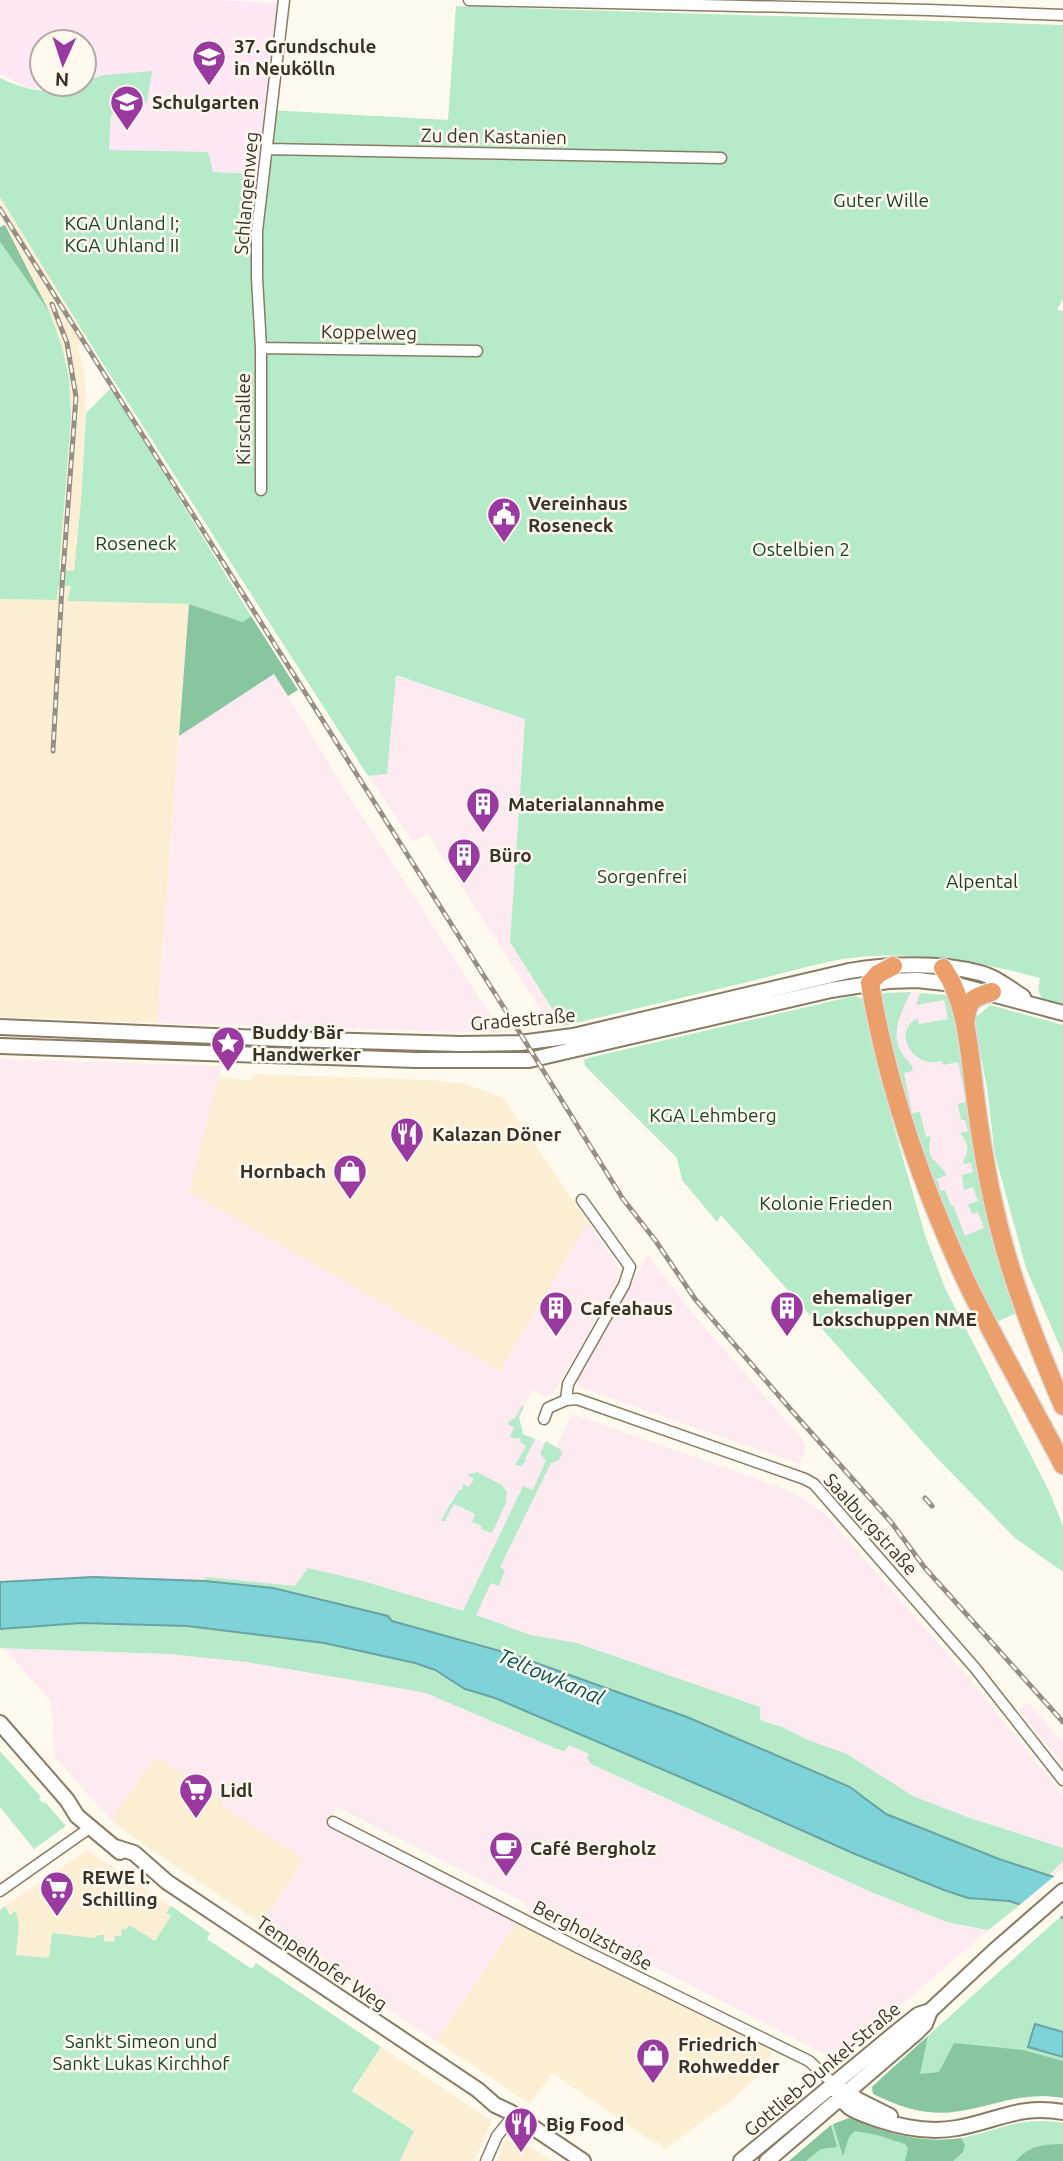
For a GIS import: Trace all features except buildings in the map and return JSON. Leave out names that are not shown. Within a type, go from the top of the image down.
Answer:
[{"type":"highway","points":[[893,966],[878,974],[870,983],[904,1127],[922,1178],[967,1282],[1063,1465]]},
{"type":"highway","points":[[943,968],[954,984],[965,1027],[985,1165],[995,1212],[1024,1309],[1063,1406]]},
{"type":"highway","points":[[965,1027],[967,1007],[971,1001],[977,996],[992,992]]},
{"type":"street","name":"Schlangenweg","points":[[261,348],[257,230],[285,0]]},
{"type":"street","points":[[469,0],[929,5],[1063,15]]},
{"type":"street","name":"Zu den Kastanien","points":[[267,149],[721,158]]},
{"type":"street","name":"Koppelweg","points":[[261,348],[477,351]]},
{"type":"street","name":"Kirschallee","points":[[261,348],[261,490]]},
{"type":"street","name":"Gradestraße","points":[[0,1027],[285,1039],[474,1044],[520,1042],[573,1036],[849,971],[893,966],[981,973],[1032,1004]]},
{"type":"street","name":"Gradestraße","points":[[0,1046],[415,1060],[529,1060],[831,990],[870,983],[917,980],[992,992],[1063,1013]]},
{"type":"street","points":[[544,1419],[548,1408],[566,1400],[568,1384],[624,1285],[630,1267],[582,1199]]},
{"type":"street","name":"Saalburgstraße","points":[[566,1400],[586,1402],[814,1484],[975,1668],[1063,1780]]},
{"type":"street","name":"Tempelhofer Weg","points":[[0,1723],[67,1800],[84,1810],[92,1827],[115,1847],[130,1851],[146,1866],[191,1898],[478,2090],[491,2092],[512,2113],[583,2161]]},
{"type":"street","name":"Bergholzstraße","points":[[333,1822],[809,2062],[834,2084]]},
{"type":"street","points":[[0,1891],[92,1827]]},
{"type":"street","name":"Gottlieb-Dunkel-Straße","points":[[741,2161],[918,2015],[930,2011],[1063,1891]]},
{"type":"street","name":"Gottlieb-Dunkel-Straße","points":[[767,2161],[925,2024],[930,2011]]},
{"type":"street","points":[[834,2084],[844,2096],[928,2129],[964,2126],[1023,2110],[1063,2112]]},
{"type":"street","points":[[486,2161],[497,2136],[512,2113]]},
{"type":"shaded area","name":"37. Grundschule in Neukölln","points":[[0,0],[220,0],[278,3],[258,174],[213,172],[109,150],[111,114],[147,103],[109,74],[98,77],[98,28],[28,28],[28,87],[0,74]]},
{"type":"shaded area","points":[[0,197],[87,339],[78,345],[86,397],[81,501],[74,571],[59,570],[71,417],[66,362],[50,313],[0,217]]},
{"type":"shaded area","points":[[58,586],[72,586],[68,601],[189,604],[157,1023],[0,1017],[0,599],[57,600]]},
{"type":"shaded area","points":[[274,674],[345,790],[502,1033],[157,1023],[179,736]]},
{"type":"shaded area","points":[[396,675],[525,719],[510,942],[563,1026],[547,1029],[548,1021],[428,834],[413,842],[368,776],[387,774]]},
{"type":"shaded area","points":[[884,993],[945,995],[972,1106],[994,1323],[926,1173]]},
{"type":"shaded area","points":[[0,1059],[222,1066],[189,1192],[500,1371],[588,1222],[617,1265],[617,1282],[554,1393],[545,1396],[532,1390],[519,1417],[523,1434],[556,1448],[572,1414],[785,1489],[825,1514],[971,1681],[1063,1796],[1063,1869],[837,2060],[576,1927],[573,1932],[525,1908],[527,1904],[337,1807],[326,1826],[516,1923],[436,2041],[262,1924],[304,1859],[221,1805],[223,1801],[161,1759],[153,1759],[111,1820],[55,1757],[51,1702],[3,1647],[0,1648]]},
{"type":"shaded area","points":[[185,1072],[251,1081],[253,1074],[431,1080],[465,1084],[503,1098],[588,1222],[500,1371],[225,1213],[191,1312]]},
{"type":"shaded area","points":[[648,1255],[693,1314],[802,1439],[806,1447],[800,1464],[579,1387],[576,1379]]},
{"type":"shaded area","points":[[1028,1702],[1063,1740],[1063,1764],[1019,1710]]},
{"type":"shaded area","points":[[153,1759],[161,1759],[224,1801],[222,1806],[304,1859],[262,1924],[139,1842],[111,1820]]},
{"type":"shaded area","points":[[87,1850],[180,1912],[161,1944],[119,1945],[49,1973],[9,1982],[16,1922],[5,1906]]},
{"type":"shaded area","points":[[516,1923],[772,2051],[764,2070],[733,2099],[664,2150],[658,2141],[656,2144],[552,2073],[530,2104],[436,2041]]},
{"type":"shaded area","points":[[381,2047],[492,2121],[474,2161],[400,2161],[414,2131],[352,2092]]},
{"type":"shaded area","points":[[517,2138],[552,2161],[497,2161],[505,2141]]},
{"type":"green space","points":[[456,6],[1063,25],[1063,299],[1057,310],[1063,311],[1063,1004],[1042,999],[1038,990],[1040,978],[977,964],[893,955],[842,959],[813,965],[563,1026],[510,942],[525,719],[396,675],[387,774],[368,776],[98,356],[0,197],[0,78],[28,88],[28,98],[98,98],[98,77],[152,71],[147,103],[111,115],[109,150],[208,152],[213,172],[257,174],[270,110],[448,120]]},
{"type":"green space","points":[[5,225],[50,313],[0,242],[0,227]]},
{"type":"green space","name":"Roseneck","points":[[0,242],[50,313],[69,377],[71,417],[59,570],[74,571],[86,413],[111,388],[251,616],[243,622],[189,604],[67,601],[71,586],[58,586],[57,600],[0,599]]},
{"type":"green space","points":[[189,604],[243,622],[251,616],[298,690],[288,696],[274,674],[179,736]]},
{"type":"green space","points":[[911,992],[898,1021],[897,1037],[901,1052],[913,1071],[904,1073],[912,1113],[920,1112],[926,1137],[931,1136],[931,1155],[947,1175],[937,1179],[941,1191],[945,1190],[951,1206],[953,1205],[965,1236],[984,1228],[978,1212],[972,1214],[968,1204],[978,1201],[973,1187],[964,1190],[962,1175],[973,1172],[971,1163],[964,1164],[963,1161],[967,1147],[960,1133],[968,1131],[965,1120],[961,1120],[958,1104],[966,1102],[958,1062],[943,1065],[942,1061],[925,1061],[913,1053],[906,1041],[907,1028],[918,1018],[919,1024],[948,1019],[944,1000],[916,1005],[920,993],[945,995],[954,1005],[1019,1312],[994,1323],[972,1281],[910,1126],[879,998],[884,993]]},
{"type":"green space","name":"Kolonie Frieden","points":[[854,996],[867,1000],[891,1117],[925,1235],[945,1288],[1050,1493],[1063,1526],[1063,1572],[1015,1538],[935,1456],[721,1215],[717,1222],[682,1180],[677,1158],[585,1066],[584,1059]]},
{"type":"green space","points":[[990,1005],[1063,1025],[1063,1354],[1026,1268],[995,1155],[987,1088],[974,1019]]},
{"type":"green space","points":[[522,1406],[524,1407],[519,1417],[523,1434],[535,1439],[525,1459],[527,1460],[521,1466],[515,1465],[526,1446],[521,1443],[520,1438],[514,1439],[510,1436],[514,1428],[508,1424]]},
{"type":"green space","points":[[546,1441],[561,1450],[562,1454],[558,1461],[551,1463],[500,1567],[505,1570],[499,1586],[491,1583],[476,1615],[531,1635],[577,1643],[760,1707],[760,1720],[847,1754],[913,1796],[967,1817],[1063,1848],[1063,1861],[1049,1875],[999,1859],[886,1814],[850,1787],[391,1621],[388,1616],[288,1591],[205,1581],[205,1577],[295,1586],[308,1568],[363,1581],[463,1611],[523,1486],[533,1490],[546,1460],[540,1454]]},
{"type":"green space","points":[[477,1472],[502,1485],[507,1492],[506,1503],[492,1533],[472,1522],[475,1514],[454,1504],[444,1522],[441,1520],[459,1490],[462,1490],[463,1484],[469,1487],[474,1479],[467,1475]]},
{"type":"green space","points":[[81,1623],[165,1625],[248,1632],[331,1644],[413,1662],[468,1691],[495,1698],[944,1890],[968,1898],[1000,1900],[1020,1905],[988,1930],[947,1922],[871,1892],[591,1764],[587,1758],[589,1754],[569,1745],[565,1751],[557,1749],[426,1693],[246,1662],[168,1654],[0,1648],[0,1629]]},
{"type":"green space","points":[[0,1751],[41,1797],[39,1799],[45,1802],[66,1826],[34,1849],[0,1807]]},
{"type":"green space","name":"Sankt Simeon und Sankt Lukas Kirchhof","points":[[5,1906],[10,1915],[16,1911],[19,1925],[16,1955],[49,1958],[52,1933],[95,1938],[104,1935],[104,1941],[114,1942],[115,1936],[121,1936],[122,1928],[125,1930],[129,1925],[155,1941],[171,1916],[166,1913],[171,1906],[210,1933],[207,1939],[252,1969],[256,1963],[381,2047],[352,2091],[414,2131],[400,2161],[0,2161],[0,1910]]},
{"type":"green space","points":[[1060,1917],[1063,1918],[1063,2098],[1035,2096],[956,2112],[934,2113],[893,2103],[873,2094],[872,2087],[880,2079]]},
{"type":"green space","points":[[928,2036],[920,2074],[939,2072],[954,2043],[1023,2050],[1063,2061],[1063,2098],[1033,2096],[941,2113],[911,2109],[873,2094],[872,2087]]},
{"type":"green space","points":[[849,2118],[890,2133],[932,2140],[961,2138],[1034,2121],[1063,2123],[1063,2161],[789,2161],[831,2125]]},
{"type":"green space","points":[[849,2118],[904,2136],[931,2140],[961,2138],[965,2145],[963,2152],[953,2161],[905,2161],[908,2148],[905,2144],[855,2131],[849,2137],[843,2156],[833,2124]]},
{"type":"green space","points":[[831,2125],[837,2147],[821,2149],[806,2161],[789,2161]]},
{"type":"green space","points":[[1063,2144],[1063,2161],[1016,2161],[1037,2147]]},
{"type":"water","name":"Teltowkanal","points":[[93,1577],[205,1581],[273,1588],[388,1616],[392,1621],[511,1654],[687,1717],[850,1787],[886,1814],[999,1859],[1063,1880],[1063,1918],[1009,1901],[968,1898],[944,1890],[495,1698],[465,1689],[435,1670],[415,1663],[324,1643],[187,1626],[81,1623],[0,1629],[0,1582]]},
{"type":"water","points":[[1035,2024],[1063,2032],[1063,2057],[1028,2047]]},
{"type":"pier","points":[[1057,1874],[1063,1876],[1063,1915],[1057,1920],[1017,1907]]},
{"type":"railway","points":[[0,209],[623,1199],[695,1299],[891,1522],[925,1568],[1063,1722]]},
{"type":"railway","points":[[52,304],[67,343],[76,397],[53,751]]},
{"type":"railway","points":[[925,1498],[932,1506]]},
{"type":"place","name":"37. Grundschule in Neukölln","points":[[209,87]]},
{"type":"place","name":"Schulgarten","points":[[127,132]]},
{"type":"place","name":"Vereinhaus Roseneck","points":[[504,544]]},
{"type":"place","name":"Materialannahme","points":[[483,834]]},
{"type":"place","name":"Büro","points":[[464,885]]},
{"type":"place","name":"Buddy Bär Handwerker","points":[[228,1073]]},
{"type":"place","name":"Kalazan Döner","points":[[407,1164]]},
{"type":"place","name":"Hornbach","points":[[350,1201]]},
{"type":"place","name":"Cafeahaus","points":[[556,1338]]},
{"type":"place","name":"ehemaliger Lokschuppen NME","points":[[787,1338]]},
{"type":"place","name":"Lidl","points":[[196,1820]]},
{"type":"place","name":"Café Bergholz","points":[[506,1878]]},
{"type":"place","name":"REWE l. Schilling","points":[[57,1918]]},
{"type":"place","name":"Friedrich Rohwedder","points":[[653,2085]]},
{"type":"place","name":"Big Food","points":[[521,2154]]},
{"type":"park label","name":"Guter Wille","points":[[881,200]]},
{"type":"park label","name":"KGA Unland I; KGA Uhland II","points":[[122,234]]},
{"type":"park label","name":"Ostelbien 2","points":[[801,549]]},
{"type":"park label","name":"Sorgenfrei","points":[[642,876]]},
{"type":"park label","name":"Alpental","points":[[982,881]]},
{"type":"park label","name":"KGA Lehmberg","points":[[713,1115]]}]
